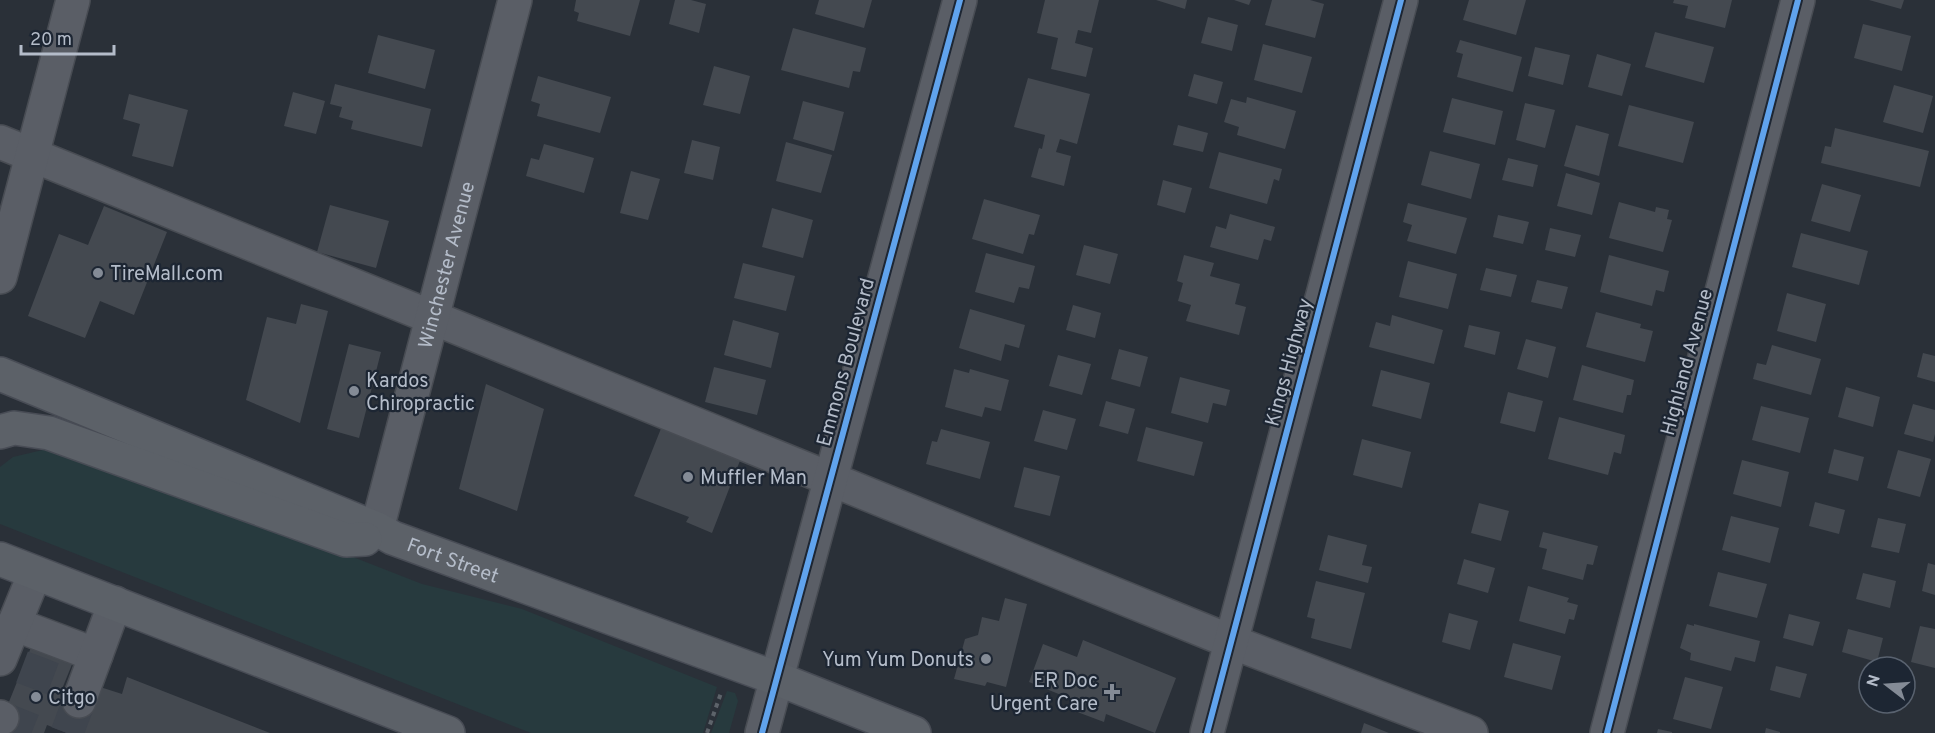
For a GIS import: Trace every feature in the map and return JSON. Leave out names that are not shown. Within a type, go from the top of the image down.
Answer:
[{"type":"main road","name":"Fort Street","points":[[0,374],[385,533],[778,679],[914,733]]},
{"type":"main road","points":[[0,432],[14,428],[50,433],[346,540],[385,533]]},
{"type":"main road","points":[[0,559],[448,733]]},
{"type":"street","points":[[0,277],[73,0]]},
{"type":"street","name":"Winchester Avenue","points":[[385,533],[432,317],[516,0]]},
{"type":"street","name":"Emmons Boulevard","points":[[762,733],[960,0]]},
{"type":"street","name":"Kings Highway","points":[[1208,733],[1401,0]]},
{"type":"street","name":"Highland Avenue","points":[[1606,733],[1798,0]]},
{"type":"street","points":[[0,142],[32,153],[1232,642],[1471,733]]},
{"type":"street","points":[[6,661],[14,624],[35,573]]},
{"type":"street","points":[[75,692],[96,656],[115,603]]},
{"type":"street","points":[[14,624],[96,656]]},
{"type":"path","points":[[707,733],[723,687]]},
{"type":"green space","points":[[51,448],[87,453],[422,584],[522,609],[717,687],[703,733],[531,733],[0,524],[0,467],[13,457]]},
{"type":"green space","points":[[727,691],[735,693],[738,701],[729,733],[711,733]]},
{"type":"building","points":[[576,0],[640,0],[630,36],[577,21],[579,13],[574,11]]},
{"type":"building","points":[[675,0],[691,0],[706,4],[699,33],[669,24]]},
{"type":"building","points":[[819,0],[872,0],[864,28],[815,14]]},
{"type":"building","points":[[1045,0],[1099,0],[1091,33],[1078,30],[1075,43],[1093,48],[1086,77],[1051,69],[1058,38],[1037,33]]},
{"type":"building","points":[[1156,0],[1187,0],[1185,9]]},
{"type":"building","points":[[1234,0],[1251,0],[1249,5]]},
{"type":"building","points":[[1272,0],[1310,0],[1324,4],[1315,38],[1265,25]]},
{"type":"building","points":[[1469,0],[1526,0],[1516,35],[1463,20]]},
{"type":"building","points":[[1674,0],[1732,0],[1725,28],[1685,18],[1688,6],[1673,3]]},
{"type":"building","points":[[1869,0],[1904,0],[1901,9]]},
{"type":"building","points":[[1208,17],[1238,25],[1232,51],[1201,43]]},
{"type":"building","points":[[1863,24],[1911,36],[1902,71],[1854,58]]},
{"type":"building","points":[[793,28],[866,48],[860,72],[853,71],[849,88],[781,70]]},
{"type":"building","points":[[1655,32],[1714,47],[1704,83],[1645,67]]},
{"type":"building","points":[[378,35],[435,50],[425,89],[368,73]]},
{"type":"building","points":[[1460,40],[1522,57],[1513,92],[1457,77],[1463,54],[1456,52]]},
{"type":"building","points":[[1263,44],[1312,57],[1302,93],[1254,80]]},
{"type":"building","points":[[1535,47],[1570,55],[1563,85],[1528,76]]},
{"type":"building","points":[[1597,54],[1631,64],[1622,96],[1588,87]]},
{"type":"building","points":[[714,66],[750,76],[740,114],[703,105]]},
{"type":"building","points":[[1194,74],[1223,82],[1217,104],[1188,96]]},
{"type":"building","points":[[538,76],[611,97],[600,133],[537,116],[540,104],[531,101]]},
{"type":"building","points":[[1028,78],[1090,94],[1077,144],[1060,139],[1056,152],[1071,156],[1064,186],[1031,177],[1045,135],[1014,127]]},
{"type":"building","points":[[335,84],[431,109],[422,147],[351,129],[353,121],[339,117],[342,107],[330,104]]},
{"type":"building","points":[[1894,85],[1933,96],[1923,133],[1883,122]]},
{"type":"building","points":[[293,92],[325,101],[316,134],[284,126]]},
{"type":"building","points":[[129,94],[188,110],[173,167],[132,156],[140,124],[123,119]]},
{"type":"building","points":[[1247,97],[1296,111],[1285,149],[1237,135],[1239,127],[1224,122],[1231,99],[1246,103]]},
{"type":"building","points":[[1452,98],[1503,111],[1495,145],[1443,132]]},
{"type":"building","points":[[803,101],[844,112],[834,151],[793,139]]},
{"type":"building","points":[[1525,103],[1555,110],[1545,148],[1516,140]]},
{"type":"building","points":[[1629,105],[1694,122],[1683,163],[1618,146]]},
{"type":"building","points":[[1178,125],[1208,133],[1203,152],[1173,145]]},
{"type":"building","points":[[1576,125],[1609,134],[1599,176],[1564,166]]},
{"type":"building","points":[[1835,128],[1929,151],[1920,187],[1821,163],[1825,146],[1831,147]]},
{"type":"building","points":[[692,140],[720,147],[713,180],[684,173]]},
{"type":"building","points":[[786,142],[832,155],[821,193],[776,181]]},
{"type":"building","points":[[544,144],[594,158],[584,193],[526,176],[531,158],[539,160]]},
{"type":"building","points":[[1430,151],[1480,164],[1471,199],[1421,185]]},
{"type":"building","points":[[1219,152],[1282,169],[1279,181],[1274,179],[1267,204],[1209,188]]},
{"type":"building","points":[[1508,158],[1538,165],[1533,187],[1502,180]]},
{"type":"building","points":[[631,171],[660,179],[648,220],[620,213]]},
{"type":"building","points":[[1566,173],[1600,183],[1592,215],[1557,206]]},
{"type":"building","points":[[1163,180],[1192,188],[1185,213],[1157,205]]},
{"type":"building","points":[[1822,184],[1861,195],[1850,232],[1811,221]]},
{"type":"building","points":[[984,199],[1040,215],[1034,235],[1029,234],[1023,254],[972,239]]},
{"type":"building","points":[[1619,202],[1655,212],[1656,207],[1669,210],[1667,219],[1672,220],[1663,252],[1609,238]]},
{"type":"building","points":[[1408,203],[1467,218],[1456,254],[1407,241],[1412,225],[1403,222]]},
{"type":"building","points":[[330,205],[389,221],[376,268],[317,252]]},
{"type":"building","name":"TireMall.com","points":[[104,206],[167,232],[134,315],[100,301],[85,338],[28,316],[59,234],[88,245]]},
{"type":"building","points":[[772,208],[813,220],[803,258],[762,247]]},
{"type":"building","points":[[1230,214],[1275,227],[1271,241],[1264,239],[1258,260],[1210,247],[1216,226],[1226,229]]},
{"type":"building","points":[[1498,215],[1529,222],[1523,244],[1493,237]]},
{"type":"building","points":[[1550,228],[1581,235],[1575,257],[1545,250]]},
{"type":"building","points":[[1801,233],[1868,251],[1859,285],[1792,267]]},
{"type":"building","points":[[1084,245],[1118,254],[1110,284],[1076,275]]},
{"type":"building","points":[[986,253],[1035,266],[1029,289],[1019,287],[1014,303],[975,292]]},
{"type":"building","points":[[1184,255],[1214,263],[1210,276],[1240,284],[1235,304],[1246,307],[1239,335],[1186,321],[1191,305],[1178,301],[1183,283],[1177,281]]},
{"type":"building","points":[[1609,255],[1669,271],[1664,292],[1656,290],[1652,306],[1600,292]]},
{"type":"building","points":[[1408,261],[1457,274],[1448,309],[1399,297]]},
{"type":"building","points":[[743,263],[795,276],[786,311],[734,298]]},
{"type":"building","points":[[1486,268],[1517,275],[1511,297],[1480,290]]},
{"type":"building","points":[[1537,280],[1568,287],[1562,309],[1531,302]]},
{"type":"building","points":[[1787,293],[1826,304],[1816,342],[1777,331]]},
{"type":"building","points":[[301,304],[328,311],[300,423],[246,400],[267,317],[296,324]]},
{"type":"building","points":[[1073,305],[1101,313],[1095,338],[1066,330]]},
{"type":"building","points":[[970,309],[1025,325],[1019,348],[1005,344],[1001,361],[959,348]]},
{"type":"building","points":[[1596,312],[1641,324],[1640,328],[1653,331],[1645,362],[1586,347]]},
{"type":"building","points":[[1392,315],[1443,330],[1434,364],[1369,347],[1376,322],[1390,326]]},
{"type":"building","points":[[733,320],[779,333],[771,368],[724,355]]},
{"type":"building","points":[[1469,325],[1500,332],[1495,355],[1464,347]]},
{"type":"building","points":[[1526,339],[1556,347],[1548,378],[1517,369]]},
{"type":"building","name":"Kardos Chiropractic","points":[[349,344],[381,352],[359,438],[327,429]]},
{"type":"building","points":[[1772,345],[1821,359],[1811,395],[1753,379],[1757,363],[1766,365]]},
{"type":"building","points":[[1119,349],[1148,357],[1140,387],[1111,379]]},
{"type":"building","points":[[1923,353],[1935,356],[1935,382],[1917,377]]},
{"type":"building","points":[[1058,355],[1091,364],[1082,395],[1049,386]]},
{"type":"building","points":[[1582,365],[1634,380],[1631,395],[1627,395],[1623,413],[1573,400]]},
{"type":"building","points":[[714,367],[766,380],[757,415],[705,402]]},
{"type":"building","points":[[954,369],[969,373],[970,369],[1009,380],[1001,411],[985,407],[982,417],[945,407]]},
{"type":"building","points":[[1381,370],[1430,383],[1421,419],[1372,406]]},
{"type":"building","points":[[1180,377],[1230,390],[1226,406],[1213,403],[1208,423],[1171,413]]},
{"type":"building","points":[[486,384],[544,409],[517,511],[459,489]]},
{"type":"building","points":[[1846,387],[1880,397],[1873,427],[1838,417]]},
{"type":"building","points":[[1508,392],[1543,401],[1535,432],[1500,423]]},
{"type":"building","points":[[1106,401],[1135,409],[1128,434],[1099,426]]},
{"type":"building","points":[[1913,404],[1935,410],[1933,442],[1904,434]]},
{"type":"building","points":[[1761,406],[1809,418],[1800,453],[1752,440]]},
{"type":"building","points":[[1043,410],[1076,419],[1067,450],[1034,441]]},
{"type":"building","points":[[1559,417],[1625,435],[1621,454],[1614,452],[1608,475],[1548,459]]},
{"type":"building","name":"Muffler Man","points":[[662,426],[741,458],[712,533],[686,522],[689,517],[634,496]]},
{"type":"building","points":[[1146,427],[1203,442],[1194,476],[1137,461]]},
{"type":"building","points":[[941,429],[990,442],[980,479],[926,464],[932,441],[937,442]]},
{"type":"building","points":[[1362,439],[1411,452],[1402,488],[1353,475]]},
{"type":"building","points":[[1834,449],[1864,457],[1858,481],[1828,473]]},
{"type":"building","points":[[1898,450],[1931,459],[1920,497],[1887,488]]},
{"type":"building","points":[[1742,460],[1789,472],[1781,507],[1733,494]]},
{"type":"building","points":[[1024,467],[1060,476],[1050,516],[1014,507]]},
{"type":"building","points":[[1815,502],[1845,510],[1839,534],[1809,526]]},
{"type":"building","points":[[1479,503],[1509,511],[1501,541],[1471,533]]},
{"type":"building","points":[[1731,516],[1779,528],[1770,563],[1722,550]]},
{"type":"building","points":[[1878,518],[1906,524],[1899,553],[1871,547]]},
{"type":"building","points":[[1543,532],[1598,546],[1593,565],[1587,564],[1583,580],[1542,569],[1547,549],[1539,547]]},
{"type":"building","points":[[1328,535],[1367,545],[1362,565],[1372,567],[1368,583],[1319,570]]},
{"type":"building","points":[[1464,559],[1495,568],[1488,593],[1457,584]]},
{"type":"building","points":[[1928,563],[1935,565],[1935,595],[1922,591]]},
{"type":"building","points":[[1718,572],[1767,584],[1757,618],[1709,606]]},
{"type":"building","points":[[1863,573],[1896,581],[1890,608],[1856,599]]},
{"type":"building","points":[[1316,581],[1365,593],[1351,649],[1311,638],[1315,619],[1307,617]]},
{"type":"building","points":[[1528,586],[1569,598],[1567,602],[1578,605],[1574,620],[1569,619],[1565,634],[1519,621]]},
{"type":"building","name":"Yum Yum Donuts","points":[[1005,598],[1027,604],[1006,687],[987,682],[985,686],[954,679],[965,639],[978,635],[982,617],[999,621]]},
{"type":"building","points":[[1449,613],[1478,621],[1470,650],[1442,642]]},
{"type":"building","points":[[1789,614],[1820,622],[1813,646],[1783,638]]},
{"type":"building","points":[[1687,624],[1760,641],[1755,662],[1735,657],[1731,671],[1690,660],[1691,653],[1680,648]]},
{"type":"building","points":[[1920,626],[1935,629],[1935,668],[1917,664],[1917,655],[1913,655]]},
{"type":"building","points":[[1848,629],[1883,638],[1879,655],[1857,656],[1842,652]]},
{"type":"building","points":[[36,635],[77,652],[60,694],[90,705],[97,686],[122,694],[127,677],[270,733],[67,733],[47,725],[44,733],[0,733],[0,724]]},
{"type":"building","name":"ER Doc Urgent Care","points":[[1083,640],[1176,678],[1155,733],[1106,714],[1104,722],[1072,710],[1076,701],[1029,682],[1043,644],[1077,657]]},
{"type":"building","points":[[1513,643],[1561,656],[1552,690],[1504,677]]},
{"type":"building","points":[[1776,666],[1807,674],[1800,698],[1770,690]]},
{"type":"building","points":[[1685,677],[1723,687],[1711,729],[1673,719]]},
{"type":"building","points":[[1364,723],[1389,733],[1361,733]]},
{"type":"building","points":[[1766,728],[1780,732],[1780,733],[1765,733]]},
{"type":"building","points":[[1658,729],[1672,732],[1672,733],[1657,733]]},
{"type":"tunnel","points":[[22,667],[64,683]]},
{"type":"tunnel","points":[[67,733],[79,701]]},
{"type":"tunnel","points":[[2,718],[39,733]]},
{"type":"cycle path","points":[[762,733],[960,0]]},
{"type":"cycle path","points":[[1207,733],[1401,0]]},
{"type":"cycle path","points":[[1607,733],[1798,0]]},
{"type":"place","name":"TireMall.com","points":[[98,273]]},
{"type":"place","name":"Kardos Chiropractic","points":[[354,391]]},
{"type":"place","name":"Muffler Man","points":[[688,477]]},
{"type":"place","name":"Yum Yum Donuts","points":[[986,659]]},
{"type":"place","name":"ER Doc Urgent Care","points":[[1112,692]]},
{"type":"place","name":"Citgo","points":[[36,697]]}]
